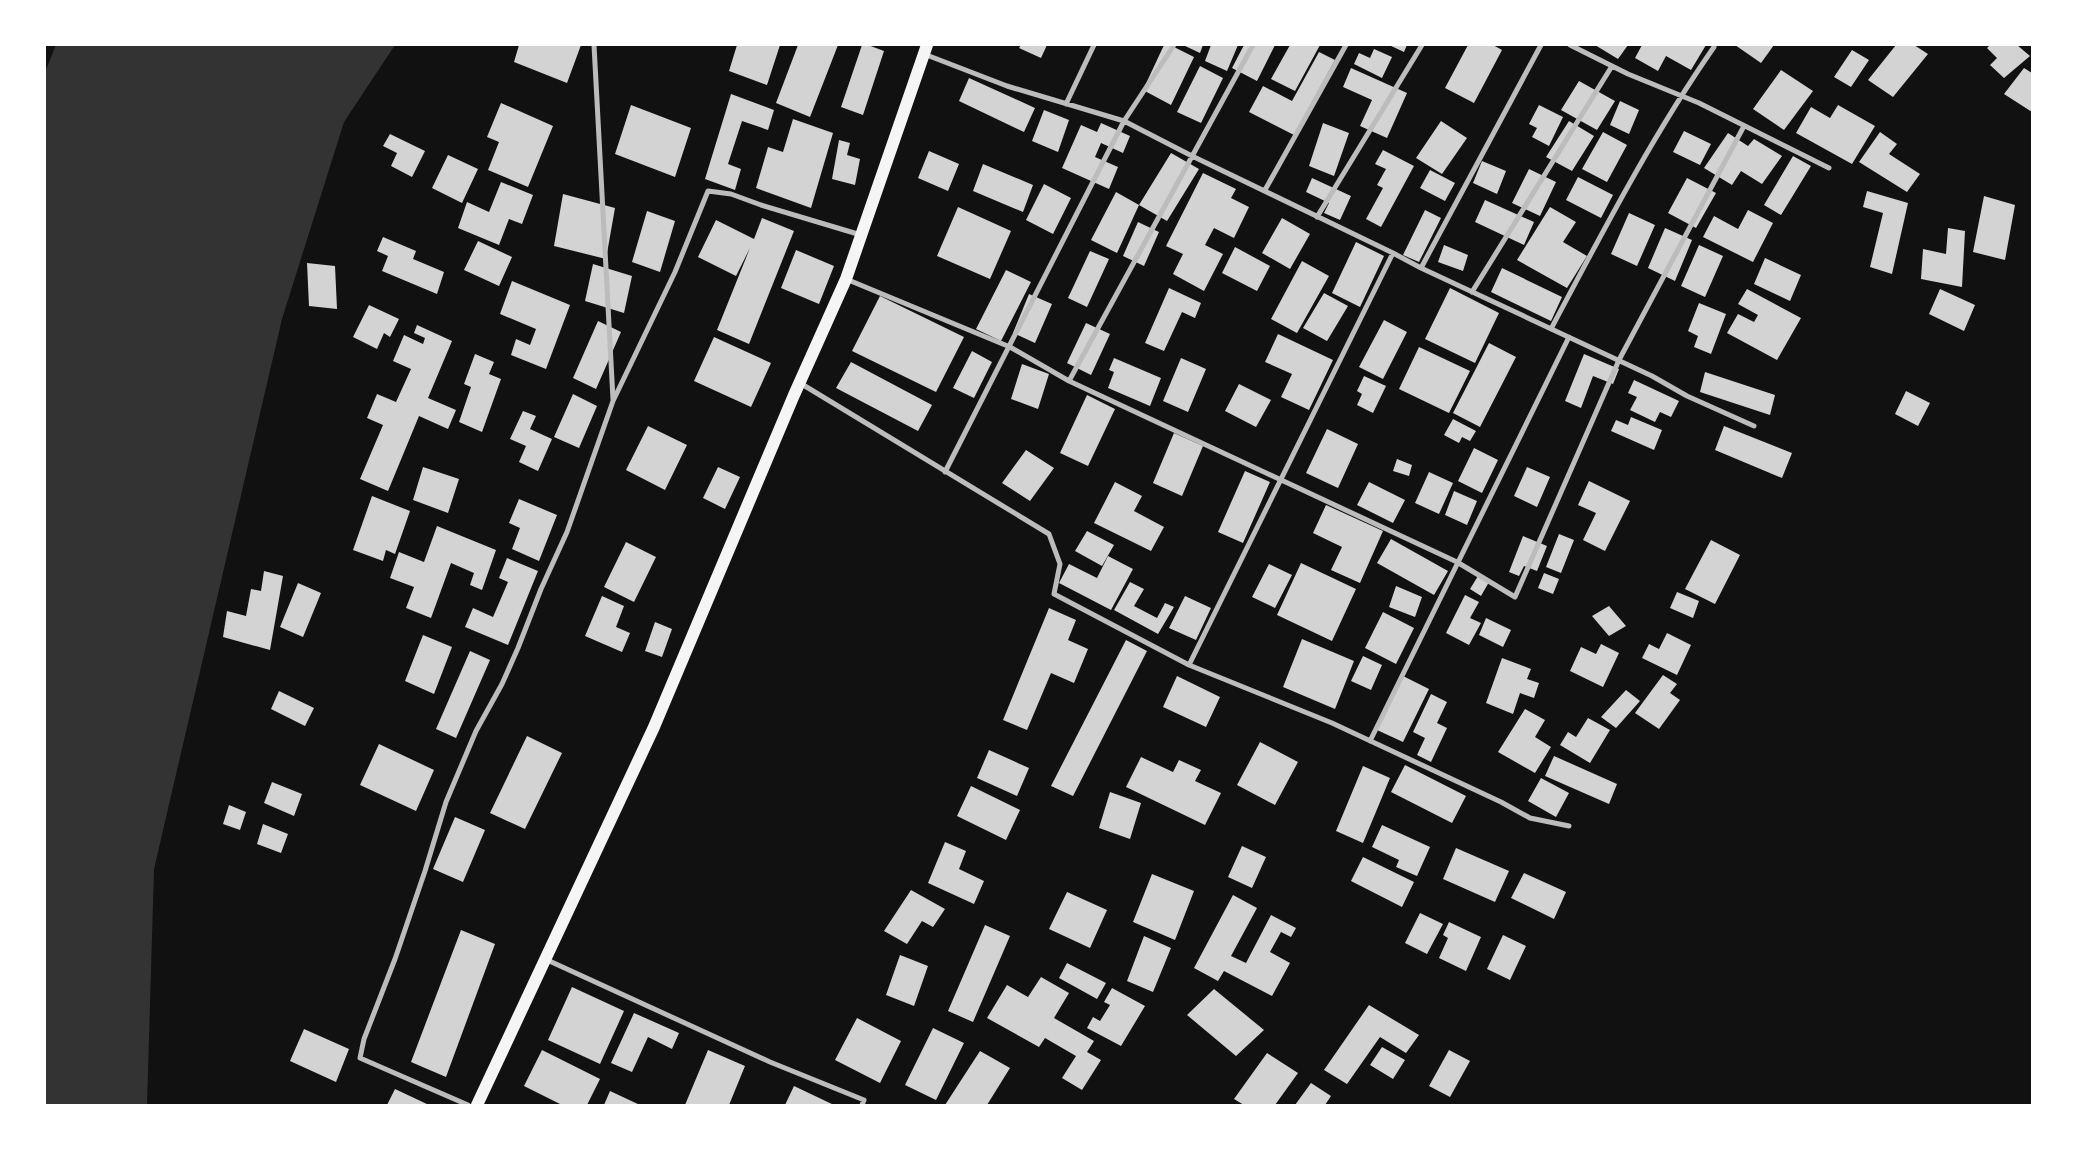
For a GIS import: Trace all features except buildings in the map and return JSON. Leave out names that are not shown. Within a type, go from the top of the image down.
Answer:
[{"type":"main road","points":[[477,1105],[654,727],[799,383],[846,279],[926,49]]},
{"type":"street","points":[[594,45],[613,401]]},
{"type":"street","points":[[1066,104],[1094,45]]},
{"type":"street","points":[[945,472],[1124,121],[1174,45]]},
{"type":"street","points":[[1069,381],[1253,45]]},
{"type":"street","points":[[1265,190],[1346,45]]},
{"type":"street","points":[[1317,217],[1422,45]]},
{"type":"street","points":[[1421,268],[1541,45]]},
{"type":"street","points":[[1570,45],[1612,66],[1680,95],[1829,168]]},
{"type":"street","points":[[1551,329],[1597,242],[1680,95],[1714,47]]},
{"type":"street","points":[[926,49],[1007,86],[1124,121],[1317,217],[1393,252],[1421,268],[1620,360],[1687,396],[1754,426]]},
{"type":"street","points":[[1472,292],[1612,66]]},
{"type":"street","points":[[846,279],[1010,347],[1069,381],[1457,562],[1515,597],[1620,360],[1744,126]]},
{"type":"street","points":[[468,1105],[360,1058],[364,1039],[395,959],[446,802],[476,731],[502,684],[567,532],[613,401],[633,356],[675,272],[708,191],[731,194],[760,205],[861,235]]},
{"type":"street","points":[[1189,665],[1393,252]]},
{"type":"street","points":[[1370,741],[1569,338]]},
{"type":"street","points":[[799,383],[1049,534],[1060,564],[1054,594],[1189,665],[1332,723],[1501,802],[1530,818],[1569,826]]},
{"type":"street","points":[[545,959],[761,1058],[864,1100],[862,1105]]},
{"type":"shaded area","points":[[56,45],[395,45],[344,122],[282,319],[154,869],[147,1105],[45,1105],[45,72]]}]
